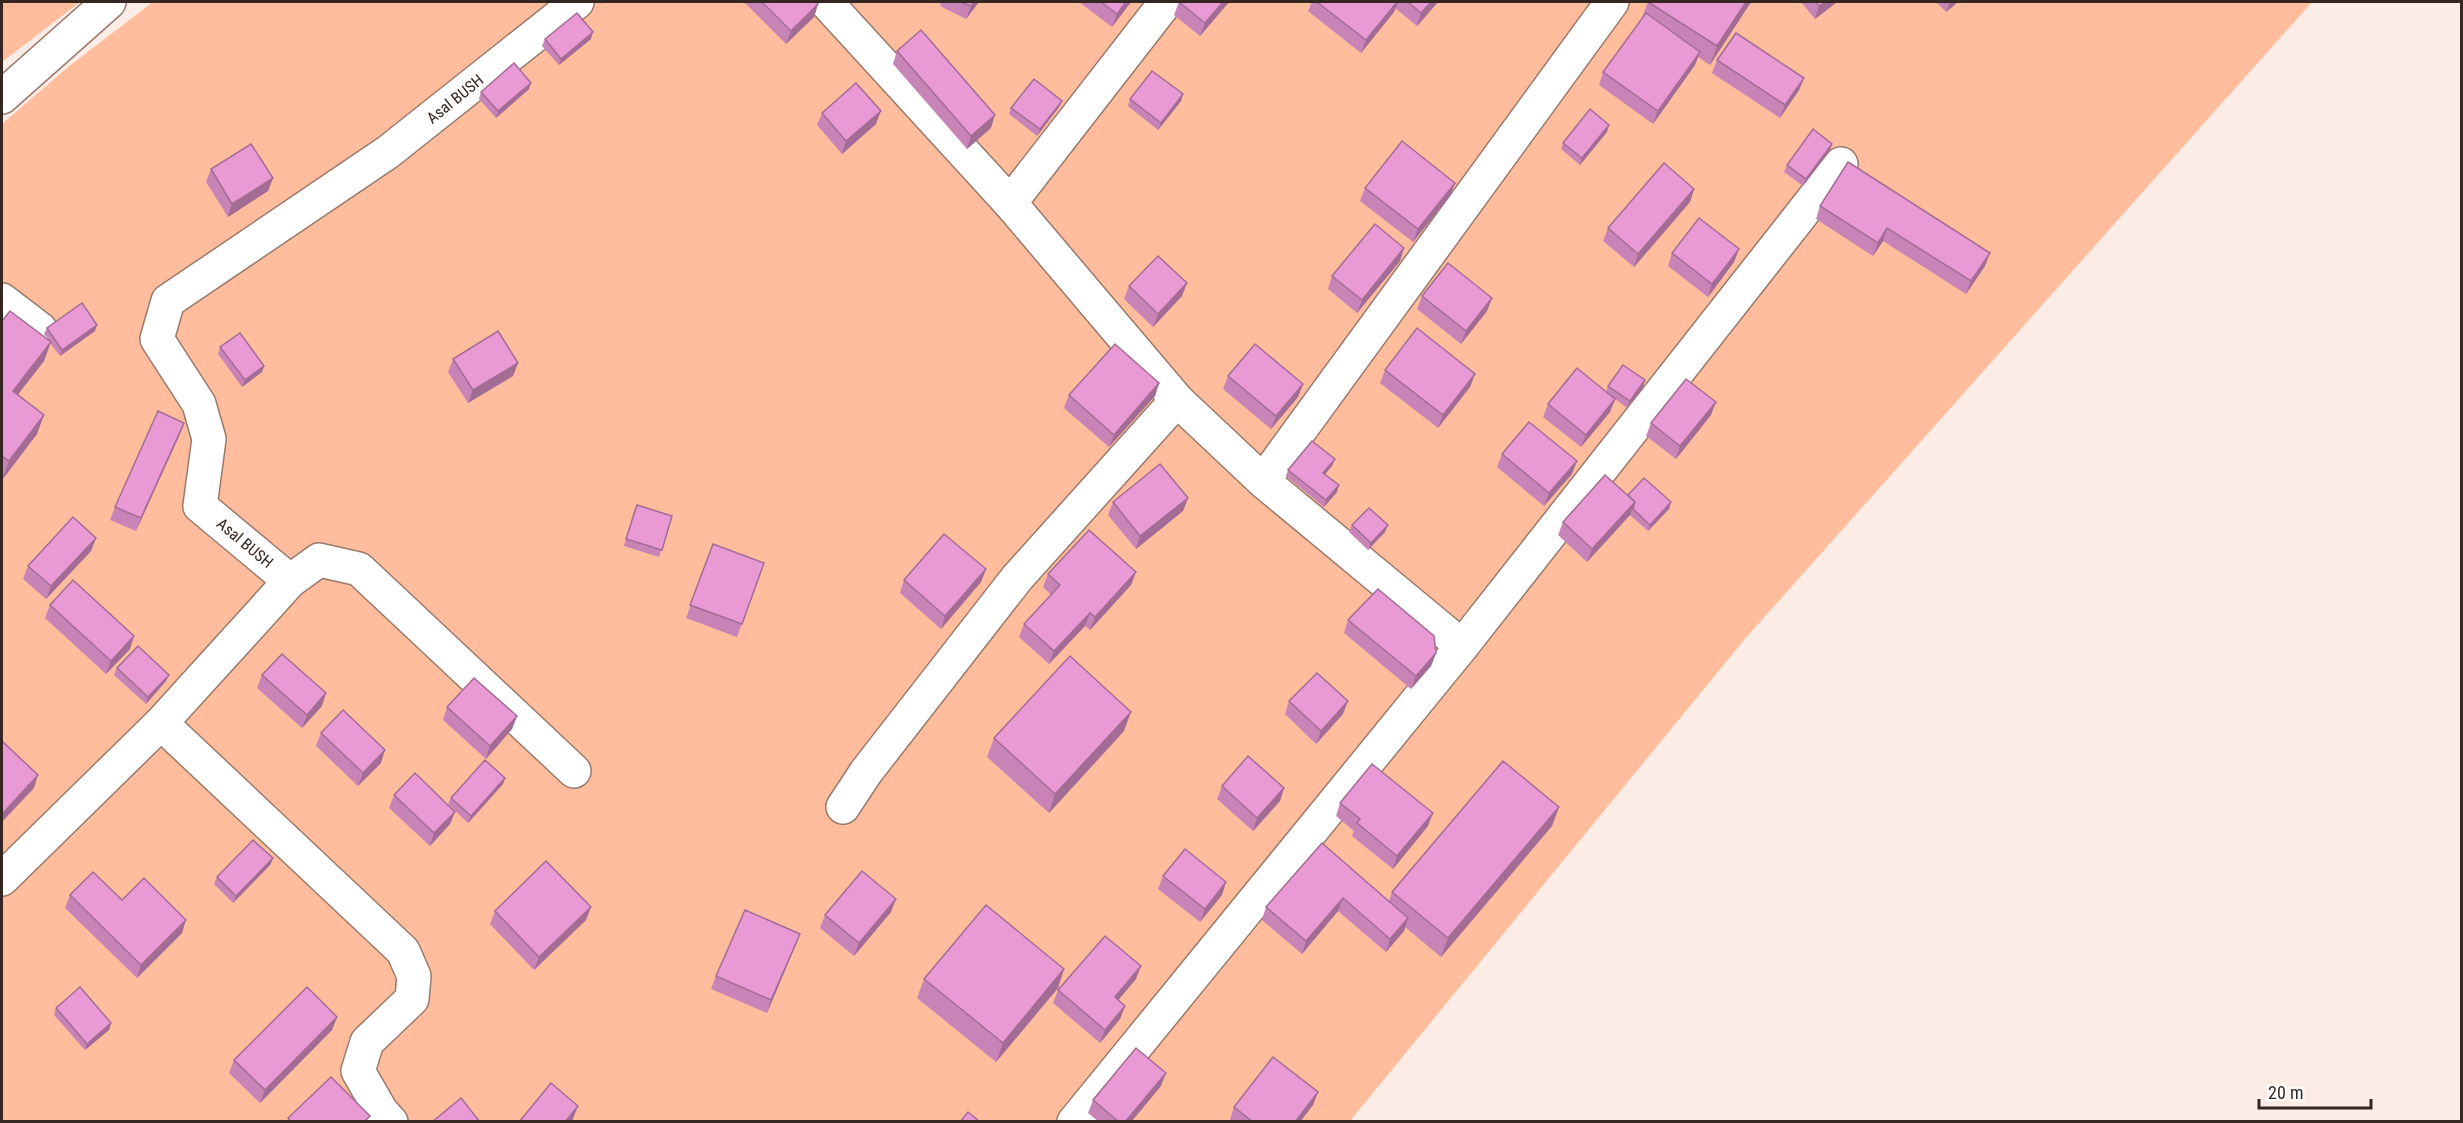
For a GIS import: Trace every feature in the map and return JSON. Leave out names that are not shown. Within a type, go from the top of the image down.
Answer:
[{"type":"street","points":[[2,97],[109,2]]},
{"type":"street","name":"Asal BUSH","points":[[290,581],[200,506],[209,439],[200,404],[157,339],[168,301],[388,152],[577,2]]},
{"type":"street","points":[[826,2],[1010,203],[1177,400],[1263,481],[1462,646]]},
{"type":"street","points":[[1010,203],[1166,2]]},
{"type":"street","points":[[1263,481],[1612,2]]},
{"type":"street","points":[[1074,1122],[1462,646],[1841,164]]},
{"type":"street","points":[[2,300],[40,329]]},
{"type":"street","points":[[843,807],[866,772],[1017,578],[1177,400]]},
{"type":"street","points":[[2,879],[161,723],[290,581],[319,560],[359,569],[574,771]]},
{"type":"street","points":[[161,723],[403,951],[414,976],[412,999],[367,1042],[358,1071],[381,1111],[391,1122]]},
{"type":"shaded area","points":[[2,2],[80,2],[2,62]]},
{"type":"shaded area","points":[[153,2],[2312,2],[1744,640],[1350,1121],[2,1121],[2,124],[68,67]]},
{"type":"building","points":[[762,2],[816,2],[818,4],[791,31]]},
{"type":"building","points":[[961,2],[974,2],[971,6]]},
{"type":"building","points":[[1101,2],[1126,2],[1117,14]]},
{"type":"building","points":[[1179,2],[1223,2],[1205,23]]},
{"type":"building","points":[[1317,2],[1397,2],[1366,40]]},
{"type":"building","points":[[1408,2],[1431,2],[1421,13]]},
{"type":"building","points":[[1648,2],[1746,2],[1717,46]]},
{"type":"building","points":[[577,13],[593,32],[561,59],[545,39]]},
{"type":"building","points":[[1646,13],[1700,52],[1658,111],[1603,72]]},
{"type":"building","points":[[921,30],[995,115],[971,136],[897,51]]},
{"type":"building","points":[[1736,33],[1804,78],[1785,105],[1717,60]]},
{"type":"building","points":[[514,63],[531,83],[498,111],[481,92]]},
{"type":"building","points":[[1152,71],[1183,94],[1161,123],[1130,99]]},
{"type":"building","points":[[1034,79],[1062,101],[1040,129],[1011,108]]},
{"type":"building","points":[[856,83],[881,111],[846,141],[822,113]]},
{"type":"building","points":[[1590,109],[1609,125],[1582,158],[1563,143]]},
{"type":"building","points":[[1813,129],[1832,144],[1806,179],[1787,165]]},
{"type":"building","points":[[1402,141],[1455,183],[1418,229],[1365,188]]},
{"type":"building","points":[[251,144],[273,178],[232,204],[211,169]]},
{"type":"building","points":[[1848,162],[1990,253],[1971,281],[1887,228],[1878,243],[1820,206]]},
{"type":"building","points":[[1664,163],[1694,189],[1638,254],[1608,228]]},
{"type":"building","points":[[1699,218],[1739,249],[1712,284],[1672,253]]},
{"type":"building","points":[[1375,224],[1404,248],[1362,300],[1332,276]]},
{"type":"building","points":[[1158,256],[1187,283],[1158,314],[1129,286]]},
{"type":"building","points":[[1448,263],[1492,298],[1466,331],[1422,296]]},
{"type":"building","points":[[82,303],[97,325],[62,350],[47,328]]},
{"type":"building","points":[[10,311],[51,342],[13,391],[44,415],[9,461],[2,456],[2,321]]},
{"type":"building","points":[[1417,328],[1475,374],[1443,415],[1385,370]]},
{"type":"building","points":[[498,331],[518,363],[473,390],[453,359]]},
{"type":"building","points":[[240,333],[264,366],[245,380],[220,347]]},
{"type":"building","points":[[1115,344],[1159,383],[1114,435],[1069,395]]},
{"type":"building","points":[[1255,344],[1303,384],[1276,416],[1228,376]]},
{"type":"building","points":[[1623,365],[1645,380],[1630,401],[1608,386]]},
{"type":"building","points":[[1577,368],[1615,399],[1586,435],[1548,404]]},
{"type":"building","points":[[1686,379],[1716,402],[1680,446],[1651,423]]},
{"type":"building","points":[[158,411],[184,423],[141,518],[115,507]]},
{"type":"building","points":[[1529,422],[1577,461],[1549,493],[1502,454]]},
{"type":"building","points":[[1312,441],[1335,459],[1323,473],[1339,485],[1326,500],[1288,470]]},
{"type":"building","points":[[1160,464],[1188,498],[1140,536],[1113,502]]},
{"type":"building","points":[[1605,475],[1635,502],[1592,549],[1563,522]]},
{"type":"building","points":[[1644,478],[1671,502],[1650,525],[1633,509],[1635,502],[1628,495]]},
{"type":"building","points":[[637,505],[672,516],[662,550],[626,539]]},
{"type":"building","points":[[1369,508],[1388,525],[1371,543],[1352,525]]},
{"type":"building","points":[[73,517],[96,538],[51,586],[28,566]]},
{"type":"building","points":[[1089,530],[1136,572],[1095,617],[1090,613],[1054,651],[1024,624],[1060,585],[1048,574]]},
{"type":"building","points":[[944,534],[986,569],[945,616],[904,580]]},
{"type":"building","points":[[713,544],[764,563],[742,624],[690,605]]},
{"type":"building","points":[[73,580],[134,636],[111,661],[50,605]]},
{"type":"building","points":[[1378,589],[1434,636],[1436,653],[1416,676],[1348,620]]},
{"type":"building","points":[[138,646],[169,675],[148,697],[117,668]]},
{"type":"building","points":[[282,654],[326,693],[307,715],[262,675]]},
{"type":"building","points":[[1070,656],[1131,712],[1055,794],[994,738]]},
{"type":"building","points":[[1317,673],[1348,701],[1321,731],[1289,701]]},
{"type":"building","points":[[474,678],[517,716],[490,746],[447,707]]},
{"type":"building","points":[[343,710],[385,750],[363,773],[321,733]]},
{"type":"building","points":[[2,741],[38,775],[3,813],[2,811]]},
{"type":"building","points":[[1248,756],[1284,788],[1257,818],[1222,786]]},
{"type":"building","points":[[485,760],[505,778],[471,816],[451,798]]},
{"type":"building","points":[[1503,761],[1559,807],[1448,938],[1392,892]]},
{"type":"building","points":[[1372,764],[1433,813],[1397,856],[1357,823],[1360,819],[1340,803]]},
{"type":"building","points":[[415,773],[455,812],[434,833],[394,795]]},
{"type":"building","points":[[253,840],[273,858],[236,896],[217,877]]},
{"type":"building","points":[[1322,843],[1408,918],[1390,939],[1343,898],[1306,941],[1266,907]]},
{"type":"building","points":[[1185,849],[1226,882],[1205,909],[1163,876]]},
{"type":"building","points":[[546,861],[591,907],[539,957],[495,911]]},
{"type":"building","points":[[862,871],[896,899],[859,943],[825,915]]},
{"type":"building","points":[[93,872],[122,900],[144,878],[186,920],[141,965],[70,895]]},
{"type":"building","points":[[986,905],[1064,969],[1003,1043],[924,979]]},
{"type":"building","points":[[745,910],[800,934],[771,1000],[716,976]]},
{"type":"building","points":[[1105,936],[1141,966],[1115,997],[1125,1006],[1105,1030],[1058,990]]},
{"type":"building","points":[[80,987],[111,1023],[87,1044],[56,1008]]},
{"type":"building","points":[[307,987],[337,1017],[265,1090],[234,1060]]},
{"type":"building","points":[[1136,1048],[1166,1073],[1125,1122],[1119,1122],[1093,1100]]},
{"type":"building","points":[[1273,1057],[1318,1092],[1295,1122],[1253,1122],[1234,1107]]},
{"type":"building","points":[[331,1077],[370,1116],[364,1122],[291,1122],[288,1118]]},
{"type":"building","points":[[551,1083],[578,1106],[565,1122],[519,1122]]},
{"type":"building","points":[[461,1098],[480,1122],[432,1122]]},
{"type":"building","points":[[968,1112],[980,1122],[960,1122]]}]
